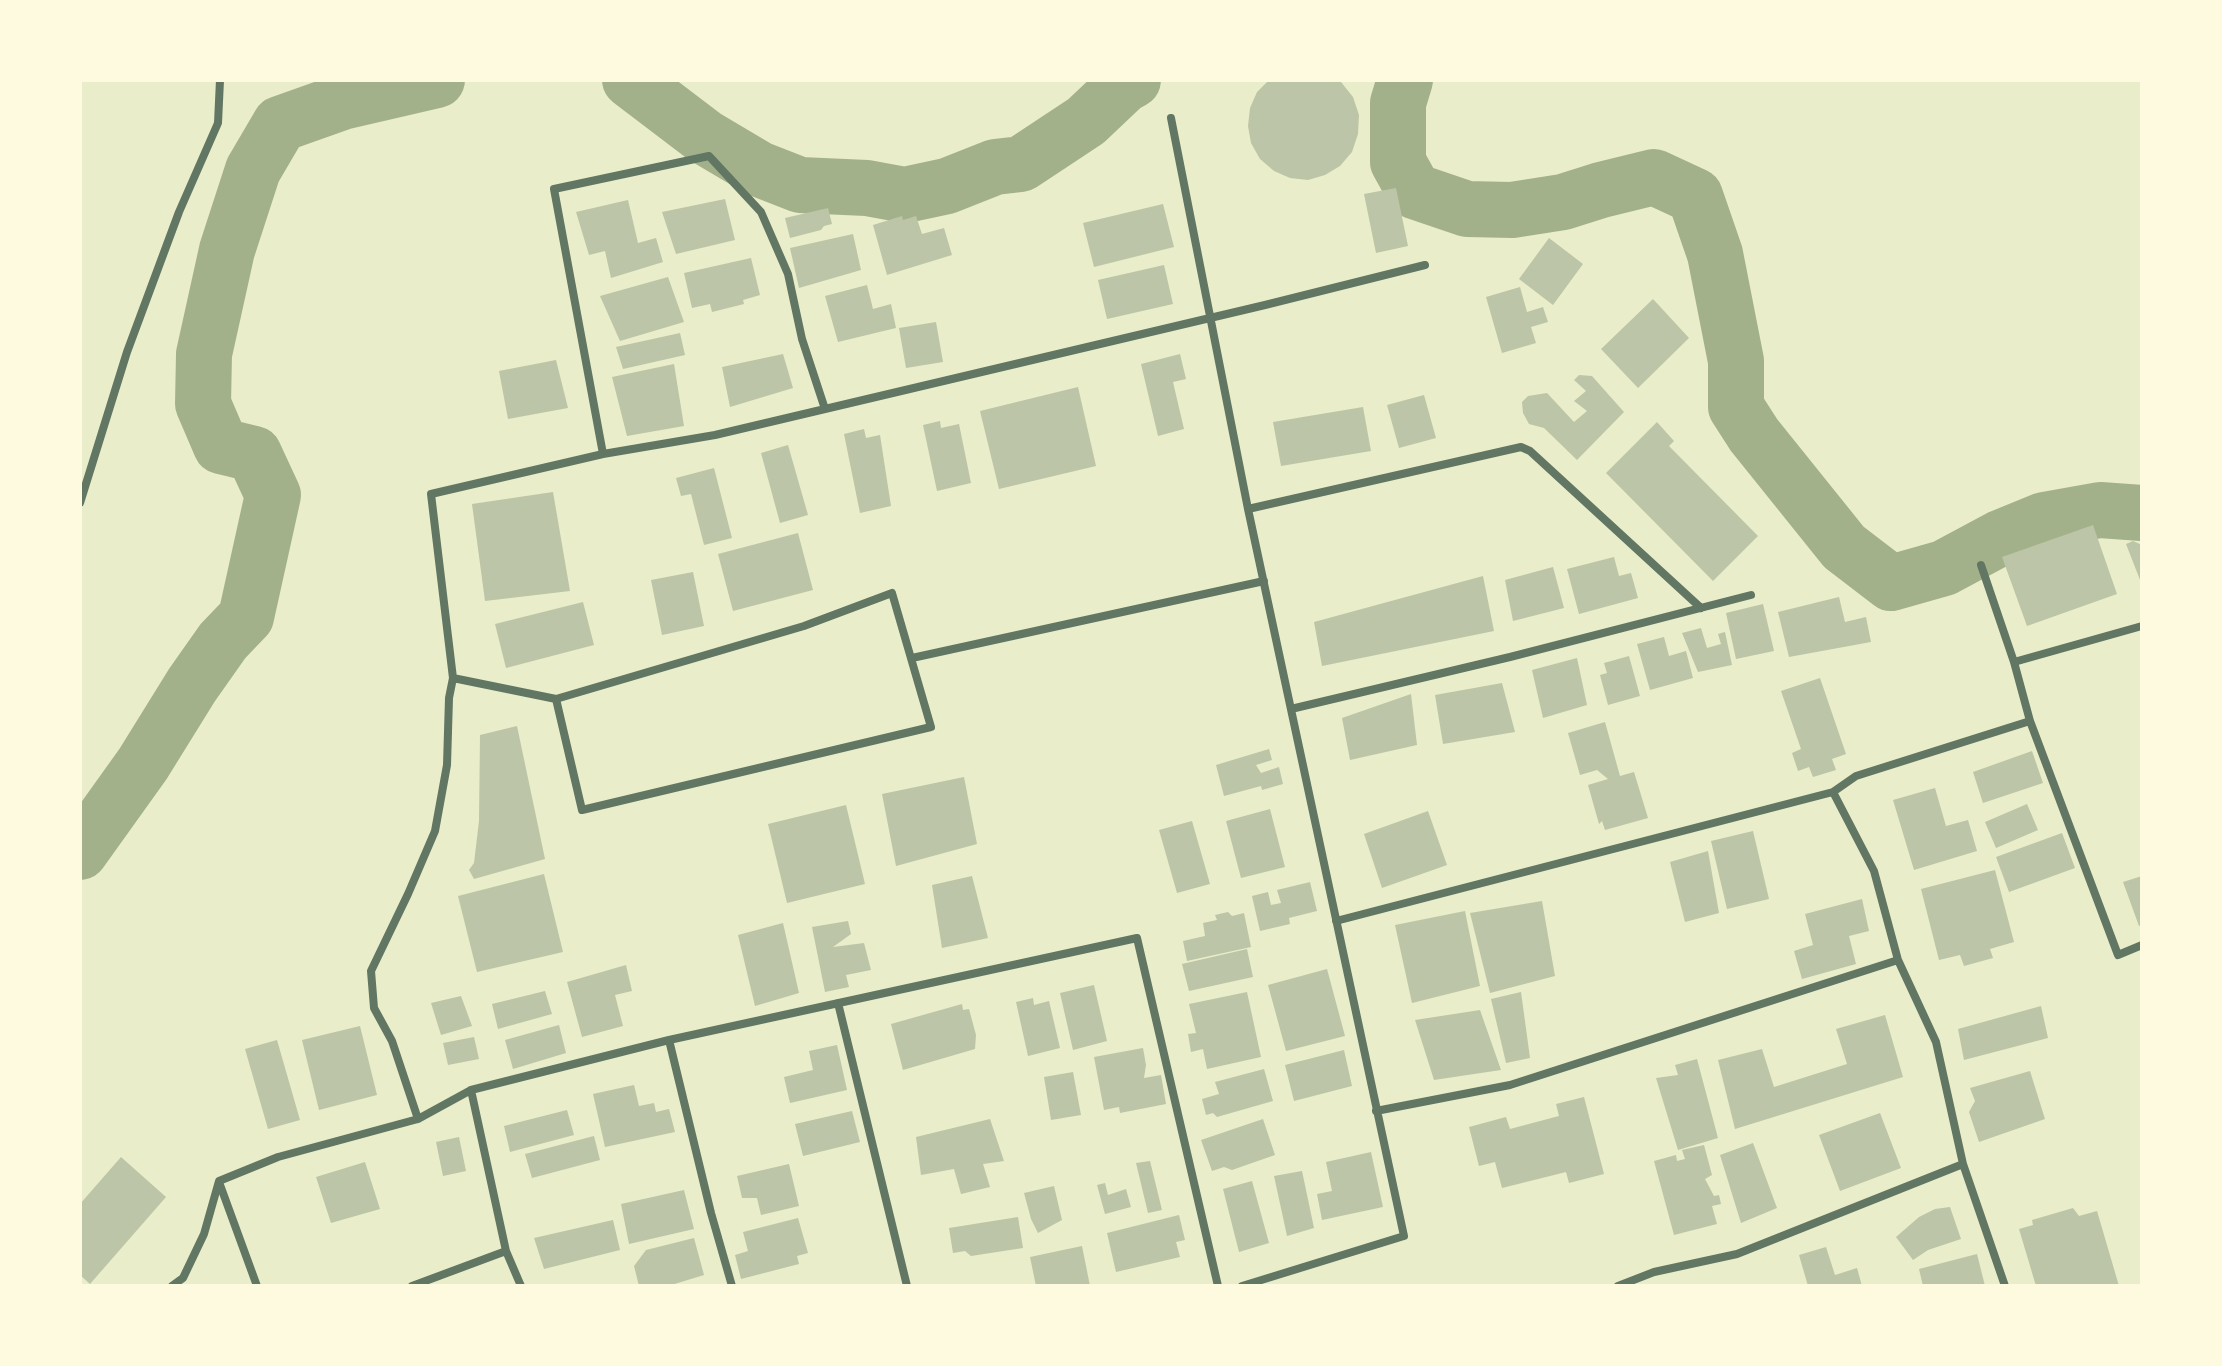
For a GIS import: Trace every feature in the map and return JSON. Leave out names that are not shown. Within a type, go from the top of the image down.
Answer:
[{"type":"street","points":[[80,503],[127,352],[179,212],[218,123],[220,80]]},
{"type":"street","points":[[1171,118],[1248,509],[1404,1236],[1242,1286]]},
{"type":"street","points":[[603,454],[554,189],[709,156],[761,212],[788,274],[802,339],[825,409]]},
{"type":"street","points":[[418,1119],[392,1041],[374,1008],[371,971],[435,831],[447,765],[449,698],[453,678],[431,494],[603,454],[715,435],[1425,265]]},
{"type":"street","points":[[1248,509],[1521,447],[1530,451],[1701,608]]},
{"type":"street","points":[[1981,565],[2014,662],[2030,721],[2118,955],[2142,945]]},
{"type":"street","points":[[912,658],[1264,581]]},
{"type":"street","points":[[453,678],[556,699],[804,626],[892,593],[931,727],[582,810],[556,699]]},
{"type":"street","points":[[1291,709],[1751,595]]},
{"type":"street","points":[[2014,662],[2142,626]]},
{"type":"street","points":[[1336,921],[1833,792],[1856,776],[2030,721]]},
{"type":"street","points":[[1833,792],[1874,871],[1898,960],[1936,1042],[1963,1164],[2005,1286]]},
{"type":"street","points":[[219,1181],[278,1157],[418,1119],[471,1090],[669,1040],[1137,938],[1218,1286]]},
{"type":"street","points":[[1376,1111],[1510,1085],[1898,960]]},
{"type":"street","points":[[838,1003],[907,1286]]},
{"type":"street","points":[[669,1040],[732,1286]]},
{"type":"street","points":[[471,1090],[506,1251],[521,1286]]},
{"type":"street","points":[[1618,1286],[1654,1272],[1737,1254],[1963,1164]]},
{"type":"street","points":[[172,1286],[183,1278],[204,1234],[219,1181]]},
{"type":"street","points":[[219,1181],[257,1286]]},
{"type":"street","points":[[412,1286],[506,1251]]},
{"type":"building","points":[[1269,80],[1341,82],[1353,97],[1359,115],[1358,134],[1352,152],[1340,166],[1308,180],[1290,178],[1274,171],[1260,159],[1251,143],[1248,126],[1250,108],[1257,92]]},
{"type":"building","points":[[1396,188],[1408,246],[1376,253],[1364,194]]},
{"type":"building","points":[[725,199],[735,240],[676,254],[662,212]]},
{"type":"building","points":[[628,200],[638,243],[656,238],[663,262],[611,278],[605,251],[589,255],[576,212]]},
{"type":"building","points":[[1163,204],[1174,247],[1094,267],[1083,223]]},
{"type":"building","points":[[828,208],[832,224],[790,238],[785,218]]},
{"type":"building","points":[[902,216],[903,220],[916,216],[922,234],[944,228],[952,255],[887,275],[873,225]]},
{"type":"building","points":[[853,234],[861,270],[799,288],[790,248]]},
{"type":"building","points":[[1549,238],[1583,264],[1553,305],[1519,279]]},
{"type":"building","points":[[751,258],[760,295],[743,300],[744,304],[712,312],[710,304],[692,308],[684,273]]},
{"type":"building","points":[[1164,265],[1173,304],[1107,319],[1098,280]]},
{"type":"building","points":[[668,277],[684,322],[620,341],[600,296]]},
{"type":"building","points":[[867,285],[873,309],[891,304],[896,328],[838,342],[825,296]]},
{"type":"building","points":[[1520,287],[1527,312],[1543,307],[1548,322],[1531,327],[1536,343],[1502,353],[1486,297]]},
{"type":"building","points":[[1653,299],[1689,338],[1638,388],[1601,349]]},
{"type":"building","points":[[936,322],[943,362],[906,368],[899,328]]},
{"type":"building","points":[[680,333],[685,355],[623,369],[616,347]]},
{"type":"building","points":[[783,354],[793,388],[730,407],[722,367]]},
{"type":"building","points":[[1180,354],[1186,379],[1173,382],[1184,429],[1158,436],[1141,364]]},
{"type":"building","points":[[556,360],[568,408],[508,419],[499,371]]},
{"type":"building","points":[[674,364],[684,426],[627,436],[612,377]]},
{"type":"building","points":[[1579,375],[1592,376],[1624,412],[1577,460],[1544,428],[1529,424],[1522,402],[1528,396],[1547,393],[1574,422],[1587,411],[1574,401],[1586,391],[1574,380]]},
{"type":"building","points":[[1078,387],[1096,466],[999,489],[980,411]]},
{"type":"building","points":[[1424,395],[1436,438],[1399,448],[1387,405]]},
{"type":"building","points":[[1363,407],[1371,451],[1281,466],[1273,422]]},
{"type":"building","points":[[940,421],[941,428],[959,424],[971,483],[937,491],[923,425]]},
{"type":"building","points":[[1657,422],[1674,441],[1669,446],[1758,536],[1713,581],[1606,473]]},
{"type":"building","points":[[864,429],[866,438],[880,435],[891,506],[860,513],[844,434]]},
{"type":"building","points":[[788,445],[808,515],[780,523],[761,453]]},
{"type":"building","points":[[714,468],[732,538],[704,545],[691,494],[681,496],[676,478]]},
{"type":"building","points":[[553,492],[570,591],[485,601],[472,504]]},
{"type":"building","points":[[2093,525],[2117,594],[2027,626],[2002,557]]},
{"type":"building","points":[[798,533],[813,590],[733,611],[718,554]]},
{"type":"building","points":[[2133,541],[2142,545],[2142,585],[2126,544]]},
{"type":"building","points":[[1614,557],[1619,576],[1631,573],[1638,598],[1579,614],[1567,569]]},
{"type":"building","points":[[1553,567],[1564,608],[1513,621],[1505,580]]},
{"type":"building","points":[[693,572],[704,626],[662,635],[651,580]]},
{"type":"building","points":[[1483,576],[1494,631],[1322,666],[1314,622]]},
{"type":"building","points":[[1839,597],[1845,622],[1866,617],[1871,642],[1789,657],[1778,612]]},
{"type":"building","points":[[583,602],[594,645],[506,668],[495,624]]},
{"type":"building","points":[[1763,604],[1774,651],[1736,659],[1726,613]]},
{"type":"building","points":[[1701,628],[1707,648],[1721,644],[1718,634],[1725,632],[1732,665],[1698,672],[1682,633]]},
{"type":"building","points":[[1664,637],[1669,656],[1686,651],[1693,678],[1650,690],[1637,644]]},
{"type":"building","points":[[1629,656],[1640,696],[1608,705],[1600,675],[1607,673],[1604,663]]},
{"type":"building","points":[[1577,658],[1587,705],[1543,718],[1532,670]]},
{"type":"building","points":[[1820,678],[1846,754],[1832,759],[1836,770],[1813,777],[1809,767],[1798,771],[1792,753],[1801,749],[1781,691]]},
{"type":"building","points":[[1502,683],[1515,732],[1443,744],[1435,695]]},
{"type":"building","points":[[1411,694],[1417,745],[1350,760],[1342,718]]},
{"type":"building","points":[[1605,722],[1620,776],[1634,772],[1648,818],[1605,830],[1602,821],[1599,824],[1588,785],[1608,779],[1597,770],[1580,775],[1568,733]]},
{"type":"building","points":[[517,726],[545,859],[474,879],[469,870],[474,863],[479,821],[480,735]]},
{"type":"building","points":[[1269,749],[1272,760],[1256,765],[1261,773],[1279,767],[1283,784],[1262,790],[1261,786],[1224,796],[1216,765]]},
{"type":"building","points":[[2032,751],[2043,783],[1983,803],[1973,772]]},
{"type":"building","points":[[964,777],[977,844],[896,866],[882,794]]},
{"type":"building","points":[[1935,788],[1946,826],[1968,820],[1977,851],[1914,870],[1893,800]]},
{"type":"building","points":[[2027,804],[2038,830],[1996,848],[1985,822]]},
{"type":"building","points":[[846,805],[865,884],[787,903],[768,824]]},
{"type":"building","points":[[1270,809],[1285,867],[1241,878],[1226,821]]},
{"type":"building","points":[[1428,811],[1447,865],[1382,888],[1364,834]]},
{"type":"building","points":[[1192,821],[1210,884],[1177,893],[1159,830]]},
{"type":"building","points":[[1753,831],[1769,899],[1727,909],[1711,841]]},
{"type":"building","points":[[2062,833],[2075,868],[2009,892],[1996,857]]},
{"type":"building","points":[[1708,851],[1719,913],[1685,922],[1670,862]]},
{"type":"building","points":[[1995,870],[2014,942],[1990,949],[1993,958],[1964,966],[1960,955],[1939,960],[1921,889]]},
{"type":"building","points":[[544,874],[563,952],[477,972],[458,896]]},
{"type":"building","points":[[972,876],[988,938],[942,948],[932,885]]},
{"type":"building","points":[[2142,876],[2142,925],[2139,926],[2123,882]]},
{"type":"building","points":[[1310,882],[1317,911],[1289,918],[1290,924],[1260,931],[1252,896],[1268,892],[1271,905],[1281,903],[1277,890]]},
{"type":"building","points":[[1862,899],[1869,931],[1849,936],[1856,964],[1802,979],[1794,951],[1813,945],[1805,914]]},
{"type":"building","points":[[1542,901],[1555,976],[1490,993],[1470,913]]},
{"type":"building","points":[[1465,911],[1480,986],[1412,1003],[1395,925]]},
{"type":"building","points":[[1228,912],[1232,916],[1244,913],[1251,947],[1187,961],[1183,941],[1205,936],[1203,923],[1217,920],[1215,915]]},
{"type":"building","points":[[848,921],[851,934],[833,947],[864,943],[871,970],[846,975],[849,987],[825,992],[812,927]]},
{"type":"building","points":[[783,923],[799,993],[755,1006],[738,935]]},
{"type":"building","points":[[1247,949],[1253,977],[1189,991],[1182,964]]},
{"type":"building","points":[[626,965],[632,991],[615,995],[623,1026],[582,1037],[567,982]]},
{"type":"building","points":[[1327,969],[1345,1036],[1286,1051],[1268,985]]},
{"type":"building","points":[[1094,985],[1107,1041],[1073,1050],[1060,993]]},
{"type":"building","points":[[545,991],[552,1014],[498,1029],[492,1004]]},
{"type":"building","points":[[1247,992],[1261,1057],[1207,1069],[1203,1049],[1191,1052],[1188,1034],[1196,1033],[1189,1004]]},
{"type":"building","points":[[1521,992],[1530,1058],[1506,1063],[1491,999]]},
{"type":"building","points":[[461,996],[472,1026],[441,1035],[431,1003]]},
{"type":"building","points":[[1033,998],[1034,1005],[1049,1001],[1060,1048],[1028,1056],[1016,1002]]},
{"type":"building","points":[[962,1004],[963,1010],[969,1009],[976,1035],[975,1049],[903,1070],[891,1024]]},
{"type":"building","points":[[2041,1006],[2048,1038],[1964,1060],[1958,1029]]},
{"type":"building","points":[[1480,1010],[1501,1070],[1434,1080],[1415,1020]]},
{"type":"building","points":[[1885,1015],[1903,1077],[1735,1129],[1718,1060],[1762,1049],[1774,1087],[1847,1064],[1836,1029]]},
{"type":"building","points":[[559,1025],[566,1053],[513,1069],[505,1040]]},
{"type":"building","points":[[360,1026],[377,1095],[319,1110],[302,1040]]},
{"type":"building","points":[[474,1037],[479,1059],[448,1065],[443,1043]]},
{"type":"building","points":[[277,1040],[300,1120],[268,1129],[245,1049]]},
{"type":"building","points":[[837,1045],[847,1090],[790,1103],[784,1077],[813,1070],[809,1051]]},
{"type":"building","points":[[1143,1048],[1146,1065],[1144,1078],[1161,1075],[1166,1104],[1120,1113],[1119,1107],[1104,1110],[1094,1057]]},
{"type":"building","points":[[1344,1050],[1352,1086],[1294,1101],[1285,1065]]},
{"type":"building","points":[[1697,1059],[1718,1138],[1678,1150],[1656,1078],[1678,1075],[1675,1065]]},
{"type":"building","points":[[1264,1069],[1273,1101],[1217,1117],[1213,1113],[1206,1115],[1202,1099],[1219,1094],[1215,1082]]},
{"type":"building","points":[[2030,1071],[2045,1119],[1979,1142],[1969,1112],[1975,1101],[1970,1088]]},
{"type":"building","points":[[1073,1072],[1081,1115],[1051,1120],[1044,1077]]},
{"type":"building","points":[[634,1085],[639,1106],[654,1103],[656,1112],[669,1109],[675,1132],[605,1147],[593,1094]]},
{"type":"building","points":[[1584,1097],[1604,1174],[1569,1183],[1566,1172],[1502,1188],[1495,1162],[1479,1166],[1469,1127],[1506,1117],[1510,1129],[1559,1116],[1556,1104]]},
{"type":"building","points":[[567,1110],[574,1135],[510,1152],[504,1126]]},
{"type":"building","points":[[852,1111],[860,1142],[803,1156],[795,1124]]},
{"type":"building","points":[[1880,1113],[1901,1168],[1840,1191],[1819,1135]]},
{"type":"building","points":[[990,1119],[1004,1161],[983,1164],[990,1187],[961,1194],[954,1169],[921,1175],[916,1137]]},
{"type":"building","points":[[1263,1119],[1275,1155],[1232,1170],[1224,1167],[1212,1171],[1201,1140]]},
{"type":"building","points":[[594,1136],[600,1160],[532,1178],[525,1154]]},
{"type":"building","points":[[459,1137],[466,1171],[443,1176],[436,1142]]},
{"type":"building","points":[[1753,1143],[1777,1208],[1741,1223],[1720,1155]]},
{"type":"building","points":[[1704,1145],[1712,1175],[1705,1179],[1714,1196],[1719,1195],[1721,1204],[1712,1206],[1717,1224],[1674,1235],[1654,1161],[1676,1155],[1677,1161],[1685,1159],[1682,1150]]},
{"type":"building","points":[[1371,1152],[1383,1207],[1322,1220],[1317,1194],[1332,1191],[1326,1162]]},
{"type":"building","points":[[121,1157],[166,1197],[90,1284],[80,1275],[80,1204]]},
{"type":"building","points":[[1150,1161],[1162,1210],[1148,1213],[1136,1163]]},
{"type":"building","points":[[365,1162],[380,1209],[331,1223],[316,1177]]},
{"type":"building","points":[[789,1164],[799,1206],[761,1215],[757,1198],[742,1198],[737,1176]]},
{"type":"building","points":[[1302,1171],[1314,1228],[1287,1236],[1274,1176]]},
{"type":"building","points":[[1252,1181],[1269,1243],[1239,1252],[1223,1189]]},
{"type":"building","points":[[1105,1183],[1108,1195],[1126,1189],[1131,1207],[1105,1214],[1097,1185]]},
{"type":"building","points":[[1054,1186],[1062,1220],[1038,1233],[1024,1193]]},
{"type":"building","points":[[684,1190],[694,1229],[629,1244],[621,1204]]},
{"type":"building","points":[[1950,1207],[1961,1239],[1928,1250],[1913,1260],[1896,1237],[1919,1217],[1935,1209]]},
{"type":"building","points":[[2073,1208],[2079,1216],[2097,1211],[2119,1286],[2036,1286],[2019,1229],[2033,1225],[2032,1220]]},
{"type":"building","points":[[1179,1215],[1185,1240],[1176,1242],[1180,1257],[1116,1272],[1107,1233]]},
{"type":"building","points":[[1018,1217],[1023,1248],[971,1256],[965,1251],[953,1253],[949,1228]]},
{"type":"building","points":[[798,1218],[808,1253],[797,1256],[799,1264],[741,1279],[735,1255],[748,1251],[743,1232]]},
{"type":"building","points":[[613,1220],[620,1250],[544,1269],[534,1238]]},
{"type":"building","points":[[694,1238],[704,1275],[668,1286],[639,1286],[634,1266],[646,1250]]},
{"type":"building","points":[[1082,1246],[1090,1286],[1036,1286],[1030,1257]]},
{"type":"building","points":[[1826,1247],[1835,1275],[1857,1268],[1862,1286],[1808,1286],[1799,1255]]},
{"type":"building","points":[[1977,1254],[1985,1286],[1923,1286],[1919,1269]]},
{"type":"waterway","points":[[80,852],[143,764],[223,641],[246,617],[273,495],[254,454],[221,446],[203,404],[204,354],[227,250],[253,170],[280,124],[342,102],[437,80]]},
{"type":"waterway","points":[[630,80],[705,137],[759,169],[800,185],[867,188],[905,195],[947,186],[995,167],[1021,164],[1086,121],[1133,80]]},
{"type":"waterway","points":[[1405,80],[1398,103],[1398,162],[1414,191],[1467,209],[1512,210],[1563,202],[1654,177],[1695,196],[1715,254],[1736,361],[1736,407],[1754,435],[1844,547],[1891,583],[1944,568],[2000,538],[2044,520],[2100,510],[2142,513]]}]
